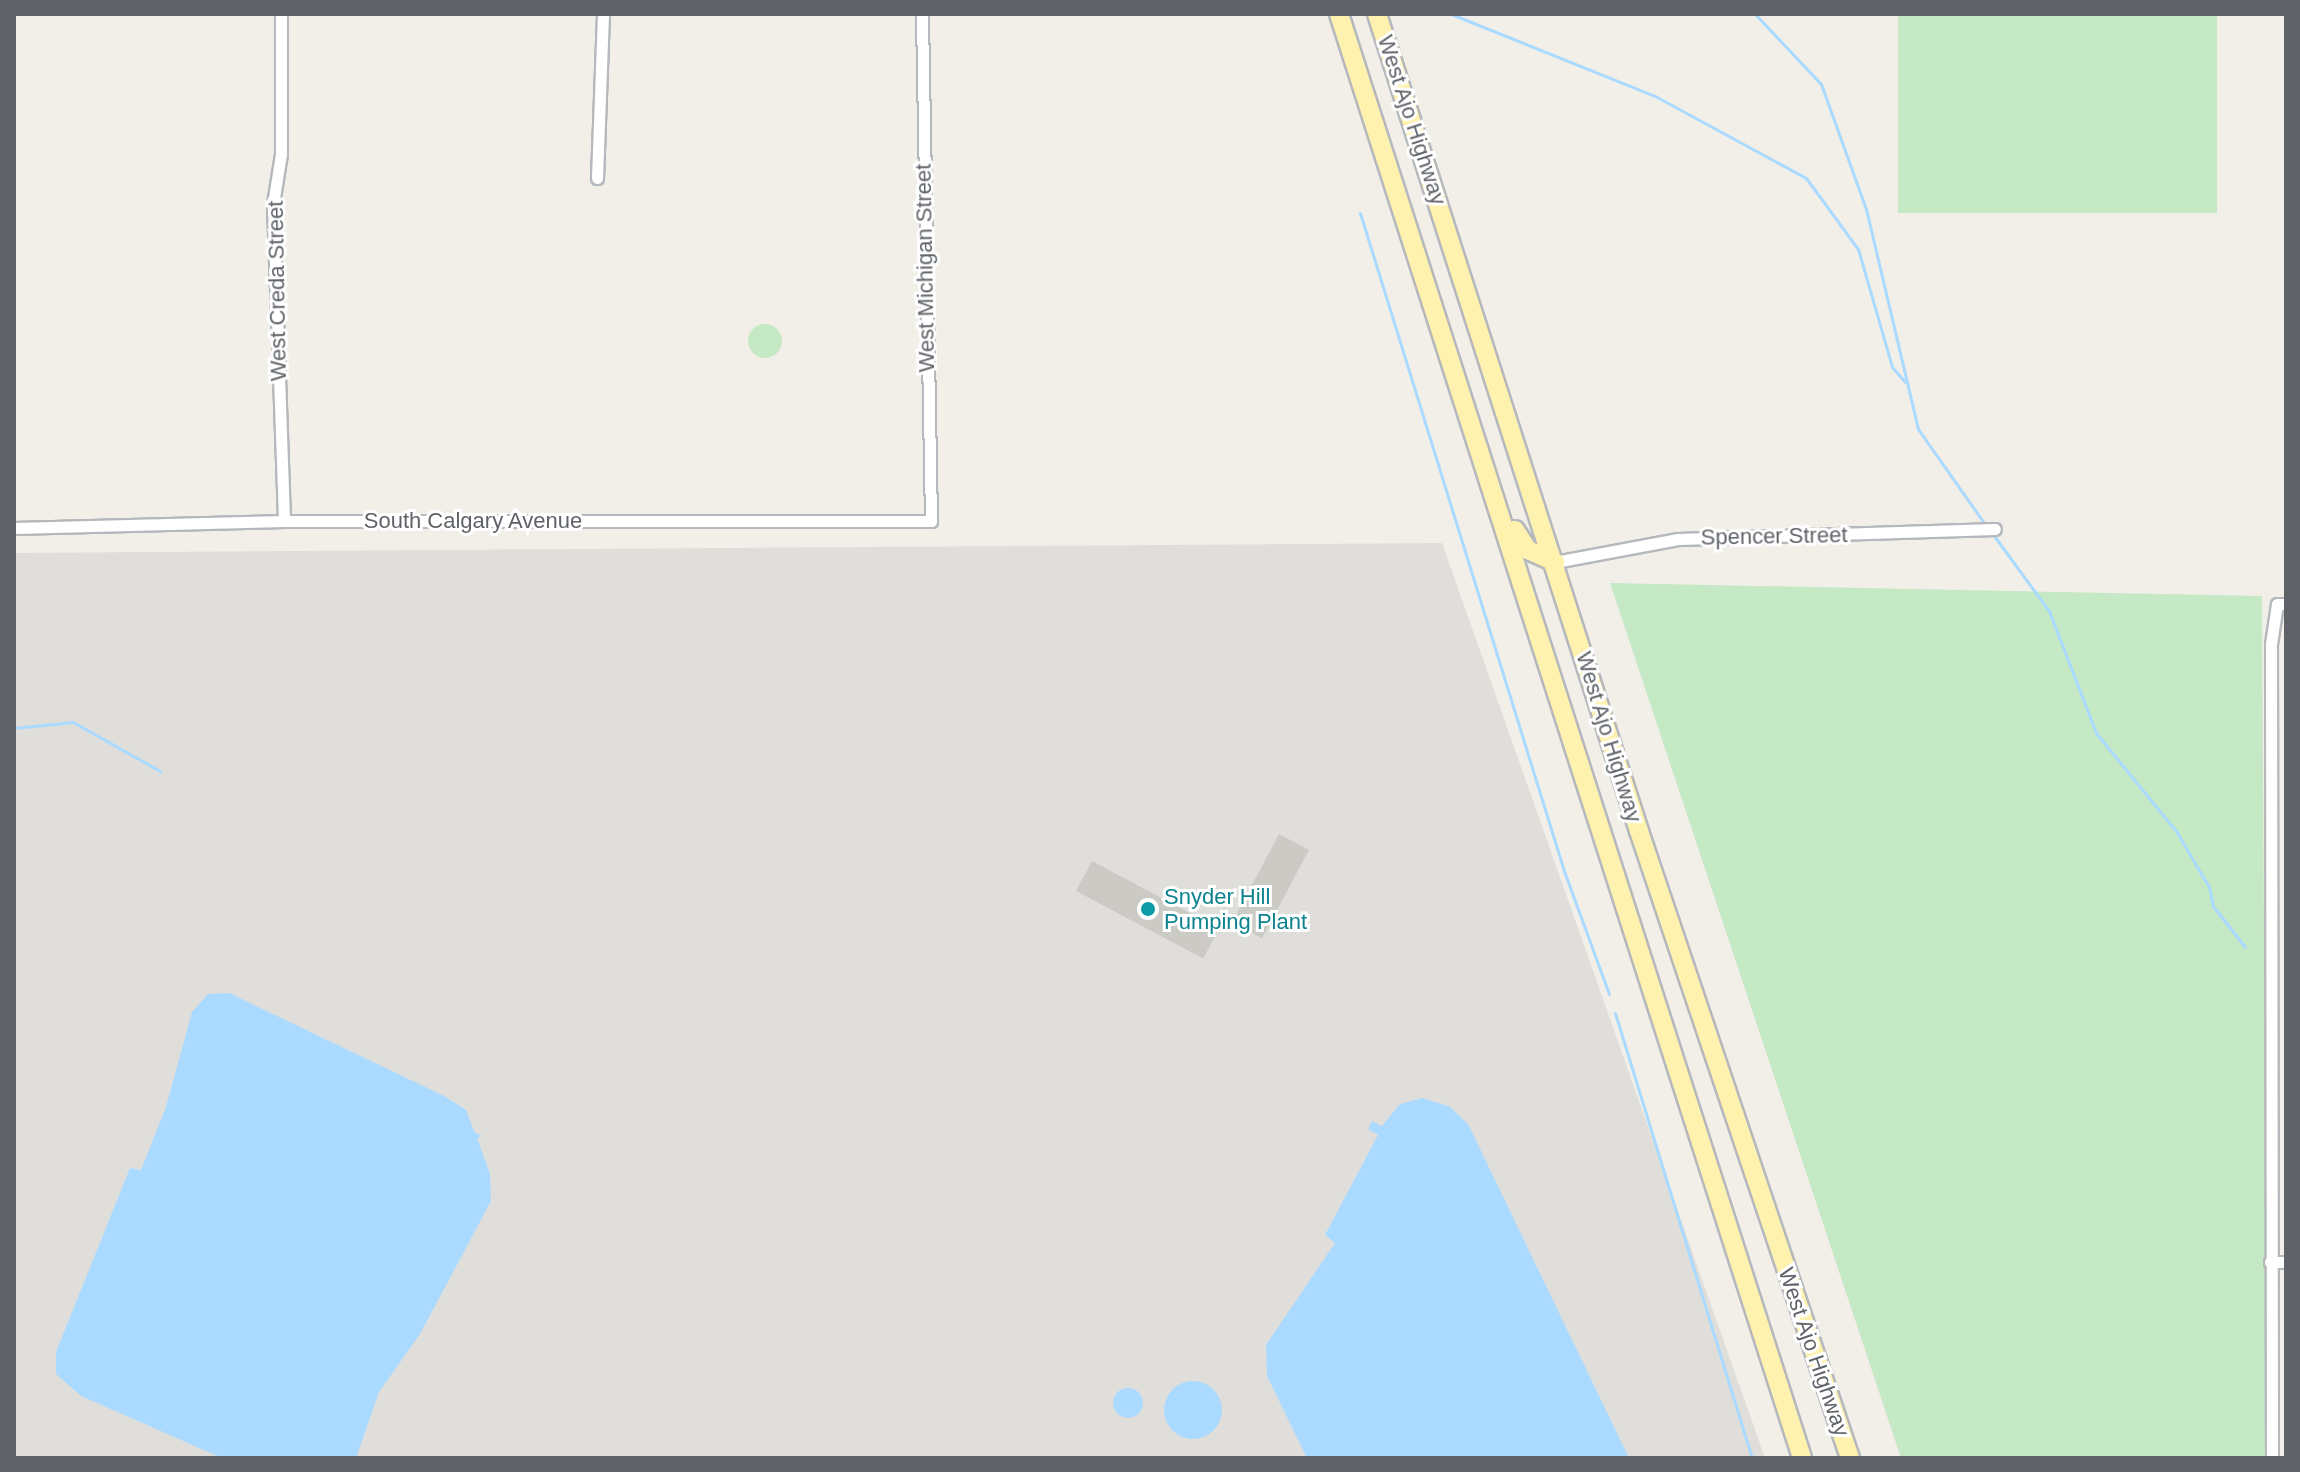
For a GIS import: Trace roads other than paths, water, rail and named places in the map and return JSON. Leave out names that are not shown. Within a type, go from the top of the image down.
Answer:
[{"type":"main road","name":"West Ajo Highway","points":[[1339,14],[1802,1458]]},
{"type":"main road","name":"West Ajo Highway","points":[[1377,14],[1850,1458]]},
{"type":"main road","points":[[1483,457],[1495,468],[1517,535],[1528,550],[1555,562]]},
{"type":"street","name":"West Creda Street","points":[[281,14],[281,154],[273,204],[284,521]]},
{"type":"street","points":[[597,178],[603,14]]},
{"type":"street","name":"West Michigan Street","points":[[922,14],[931,521]]},
{"type":"street","name":"South Calgary Avenue","points":[[14,528],[284,521],[931,521]]},
{"type":"street","name":"Spencer Street","points":[[1555,562],[1678,539],[1909,527],[1995,529]]},
{"type":"street","points":[[2272,1458],[2271,644],[2282,604]]},
{"type":"street","points":[[2270,1262],[2286,1262]]},
{"type":"water","points":[[229,993],[444,1096],[466,1110],[475,1133],[483,1136],[477,1138],[490,1174],[491,1201],[420,1334],[379,1392],[356,1458],[222,1458],[81,1396],[56,1374],[56,1352],[130,1168],[141,1170],[166,1107],[192,1012],[208,994]]},
{"type":"water","points":[[1423,1098],[1450,1107],[1468,1124],[1629,1458],[1307,1458],[1267,1376],[1266,1345],[1335,1243],[1325,1235],[1378,1135],[1368,1129],[1372,1121],[1382,1126],[1400,1104]]},
{"type":"water","points":[[1193,1381],[1204,1383],[1213,1390],[1220,1399],[1220,1421],[1213,1430],[1204,1437],[1193,1439],[1182,1437],[1173,1430],[1166,1421],[1164,1410],[1166,1399],[1173,1390],[1182,1383]]},
{"type":"water","points":[[1128,1388],[1139,1392],[1143,1403],[1139,1414],[1128,1418],[1117,1414],[1113,1403],[1117,1392]]},
{"type":"waterway","points":[[1299,14],[1310,14]]},
{"type":"waterway","points":[[1451,14],[1655,96],[1806,178],[1858,249],[1892,367],[1905,382]]},
{"type":"waterway","points":[[1755,14],[1821,84],[1866,209],[1918,429],[1987,527]]},
{"type":"waterway","points":[[1360,213],[1564,871],[1609,994]]},
{"type":"waterway","points":[[1992,533],[2049,611],[2096,733],[2176,831],[2209,887],[2213,906],[2245,947]]},
{"type":"waterway","points":[[14,728],[73,722],[160,771]]},
{"type":"waterway","points":[[1615,1013],[1752,1458]]},
{"type":"place","name":"Snyder Hill Pumping Plant","points":[[1148,909]]}]
